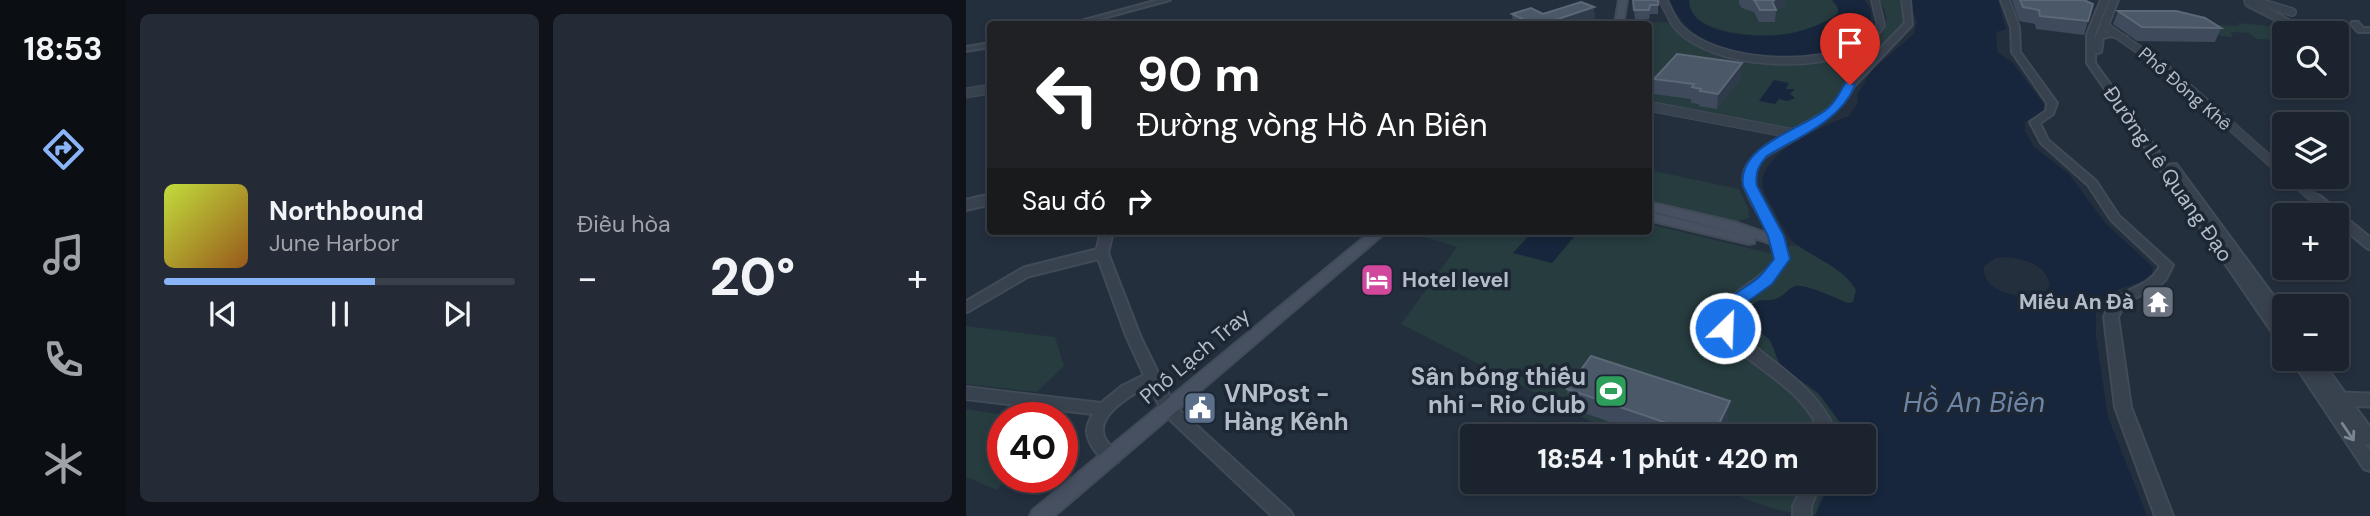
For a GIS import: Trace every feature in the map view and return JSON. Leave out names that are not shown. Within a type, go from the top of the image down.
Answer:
[{"type":"main road","points":[[1620,21],[1623,0]]},
{"type":"main road","points":[[1652,207],[1729,225],[1774,241]]},
{"type":"main road","points":[[1652,217],[1762,242],[1774,241]]},
{"type":"main road","name":"Phố Lạch Tray","points":[[1040,516],[1375,235]]},
{"type":"street","points":[[1086,21],[1166,0]]},
{"type":"street","points":[[1663,0],[1664,9],[1673,22],[1706,47],[1732,56],[1786,61],[1833,56],[1868,43],[1881,30],[1883,23],[1882,13],[1875,0]]},
{"type":"street","points":[[1826,424],[1811,402],[1725,328],[1724,318],[1729,307],[1766,280],[1782,259],[1750,186],[1749,176],[1753,163],[1762,154],[1823,118],[1838,106],[1850,85],[1909,23],[1906,0]]},
{"type":"street","points":[[2005,0],[2015,27],[2016,52],[2052,103],[2050,113],[2035,122],[2039,134],[2092,183],[2115,218],[2167,265],[2155,284],[2120,298],[2112,306],[2111,317],[2123,407],[2164,516]]},
{"type":"street","points":[[2114,0],[2100,28],[2123,37]]},
{"type":"street","points":[[2248,0],[2303,11]]},
{"type":"street","points":[[2248,0],[2284,21]]},
{"type":"street","points":[[2090,6],[2103,4]]},
{"type":"street","name":"Đường Lê Quang Đạo","points":[[2103,4],[2097,44],[2100,65],[2272,303]]},
{"type":"street","name":"Đường Lê Quang Đạo","points":[[2100,28],[2089,54],[2098,75],[2272,322]]},
{"type":"street","name":"Phố Đông Khê","points":[[2123,37],[2165,68],[2272,162]]},
{"type":"street","points":[[966,49],[987,46]]},
{"type":"street","points":[[966,93],[987,90]]},
{"type":"street","points":[[1652,109],[1792,135]]},
{"type":"street","points":[[2303,189],[2320,203]]},
{"type":"street","points":[[966,205],[987,200]]},
{"type":"street","points":[[2349,227],[2370,244]]},
{"type":"street","points":[[1106,235],[1102,254],[1126,318],[1168,409],[1284,516]]},
{"type":"street","points":[[966,307],[1026,272],[1102,254]]},
{"type":"street","points":[[2306,371],[2370,464]]},
{"type":"street","points":[[2321,371],[2370,439]]},
{"type":"street","points":[[1112,457],[1101,449],[1096,439],[1095,428],[1103,409],[1130,387],[1153,377]]},
{"type":"street","points":[[966,393],[1103,409]]},
{"type":"street","points":[[2341,399],[2370,400]]},
{"type":"street","points":[[1802,516],[1802,506],[1807,494]]},
{"type":"green space","points":[[1689,0],[1832,0],[1839,11],[1827,22],[1809,30],[1766,36],[1722,30],[1703,23],[1690,13]]},
{"type":"green space","points":[[1879,0],[1904,0],[1909,23],[1844,96],[1816,120],[1789,129],[1652,104],[1652,23],[1673,22],[1690,39],[1709,51],[1786,63],[1819,60],[1857,50],[1873,42],[1884,31],[1886,17]]},
{"type":"green space","points":[[2237,23],[2270,26],[2272,40],[2257,39],[2249,33],[2231,32],[2232,37],[2221,36],[2195,24],[2240,26]]},
{"type":"green space","points":[[1652,171],[1739,189],[1748,208],[1749,218],[1735,222],[1652,203]]},
{"type":"green space","points":[[1652,225],[1773,254],[1791,245],[1799,246],[1841,272],[1863,293],[1825,390],[1846,424],[1597,424],[1401,324],[1457,247],[1418,235],[1652,235]]},
{"type":"green space","points":[[966,326],[1055,337],[1064,366],[1037,392],[966,384]]},
{"type":"green space","points":[[966,409],[987,412],[987,486],[966,477]]},
{"type":"green space","points":[[1736,494],[1824,494],[1816,514],[1774,509]]},
{"type":"water","points":[[1670,0],[1689,0],[1692,13],[1714,29],[1765,36],[1792,33],[1827,21],[1838,14],[1838,6],[1832,0],[1864,0],[1871,9],[1871,31],[1853,44],[1830,53],[1776,58],[1748,55],[1723,48],[1701,37],[1684,23]]},
{"type":"water","name":"Hồ An Biên","points":[[1912,0],[1998,0],[2006,29],[1996,32],[1997,52],[2012,62],[2047,108],[2025,122],[2025,131],[2034,147],[2068,173],[2106,224],[2153,267],[2152,274],[2140,282],[2108,293],[2096,309],[2096,337],[2108,417],[2147,516],[1816,514],[1825,494],[1876,494],[1876,424],[1841,424],[1819,394],[1780,365],[1770,340],[1744,318],[1756,302],[1778,298],[1796,286],[1814,289],[1848,303],[1853,302],[1856,290],[1844,275],[1804,250],[1789,237],[1763,189],[1763,176],[1769,164],[1794,143],[1849,116],[1858,103],[1857,95],[1872,70],[1914,34],[1917,21],[1911,8]],"holes":[[[1996,258],[2027,261],[2044,272],[2050,284],[2048,289],[2030,296],[2008,294],[1990,284],[1985,276],[1984,266]]]},
{"type":"water","points":[[1774,80],[1789,83],[1786,89],[1795,89],[1790,94],[1795,98],[1787,101],[1779,99],[1775,104],[1759,101]]},
{"type":"water","points":[[1529,235],[1576,235],[1552,263],[1513,253]]},
{"type":"building","points":[[1633,0],[1658,0],[1658,5],[1650,5],[1649,10],[1634,10]]},
{"type":"building","points":[[1753,0],[1775,0],[1772,1],[1776,10],[1760,10]]},
{"type":"building","points":[[2020,0],[2084,0],[2093,4],[2088,21],[2040,16],[2039,10],[2023,7]]},
{"type":"building","points":[[1581,2],[1594,7],[1555,20],[1557,21],[1527,21],[1512,14],[1531,8],[1543,14]]},
{"type":"building","points":[[2118,11],[2176,11],[2205,18],[2221,28],[2142,27]]},
{"type":"building","points":[[1677,54],[1742,63],[1718,94],[1700,91],[1701,89],[1692,87],[1694,84],[1654,79]]},
{"type":"building","points":[[1591,356],[1730,401],[1719,424],[1670,424],[1567,389]]},
{"type":"place","name":"Hotel level","points":[[1377,280]]},
{"type":"place","name":"Miếu An Đà","points":[[2158,302]]},
{"type":"place","name":"Sân bóng thiếu nhi - Rio Club","points":[[1611,391]]},
{"type":"place","name":"VNPost - Hàng Kênh","points":[[1200,408]]},
{"type":"route","points":[[1725,328],[1724,318],[1729,307],[1766,280],[1782,259],[1776,236],[1750,186],[1749,176],[1753,163],[1762,154],[1832,111],[1845,96],[1850,85]]}]
